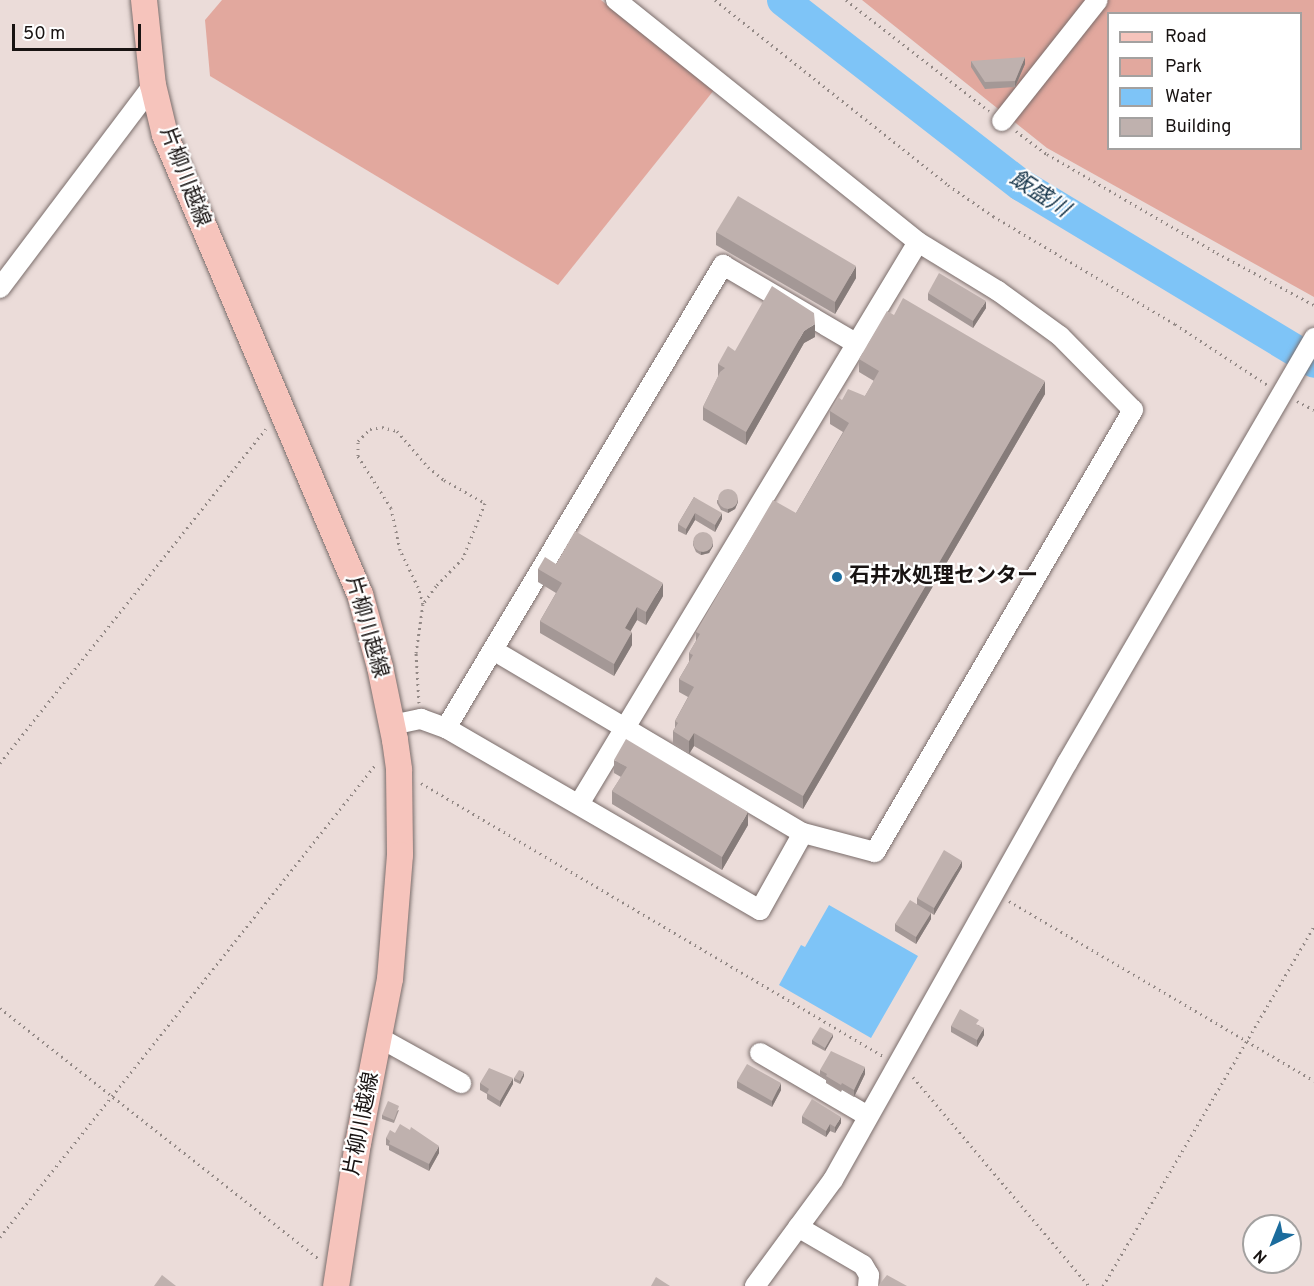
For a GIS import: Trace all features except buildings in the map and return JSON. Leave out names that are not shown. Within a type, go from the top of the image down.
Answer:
[{"type":"main road","name":"片柳川越線","points":[[144,0],[153,85],[165,135],[192,204],[360,594],[380,667],[399,770],[398,906],[380,1038],[358,1143],[336,1278]]},
{"type":"street","points":[[493,650],[803,833],[875,852],[1133,410],[1060,336],[998,291],[918,242],[616,0]]},
{"type":"street","points":[[1002,121],[1098,0]]},
{"type":"street","points":[[0,288],[153,85]]},
{"type":"street","points":[[579,804],[918,242]]},
{"type":"street","points":[[446,728],[723,265],[857,344]]},
{"type":"street","points":[[755,1286],[833,1180],[994,892],[1314,338]]},
{"type":"street","points":[[393,732],[421,719],[446,728],[760,910],[803,833]]},
{"type":"street","points":[[380,1038],[461,1083]]},
{"type":"street","points":[[760,1053],[868,1116]]},
{"type":"street","points":[[798,1227],[863,1265],[869,1275],[868,1286]]},
{"type":"path","points":[[715,0],[957,191],[1284,390]]},
{"type":"path","points":[[846,0],[1047,154],[1217,253],[1314,305]]},
{"type":"path","points":[[0,763],[282,409]]},
{"type":"path","points":[[421,719],[416,653],[423,604],[411,570],[400,550],[391,508],[358,456],[358,441],[370,429],[382,427],[397,431],[428,467],[444,480],[485,503],[463,558],[423,604]]},
{"type":"path","points":[[0,1237],[393,732]]},
{"type":"path","points":[[399,770],[910,1074],[1089,1286]]},
{"type":"path","points":[[994,892],[1314,1081]]},
{"type":"path","points":[[1103,1286],[1314,927]]},
{"type":"path","points":[[0,1008],[309,1253],[336,1278]]},
{"type":"green space","points":[[222,0],[601,0],[714,90],[558,285],[210,76],[205,20]]},
{"type":"green space","points":[[862,0],[1314,0],[1314,297],[1047,148]]},
{"type":"water","points":[[829,905],[918,956],[871,1038],[779,985],[801,945],[805,947]]},
{"type":"waterway","name":"飯盛川","points":[[783,0],[1021,185],[1314,362]]},
{"type":"place","name":"石井水処理センター","points":[[837,577]]}]
